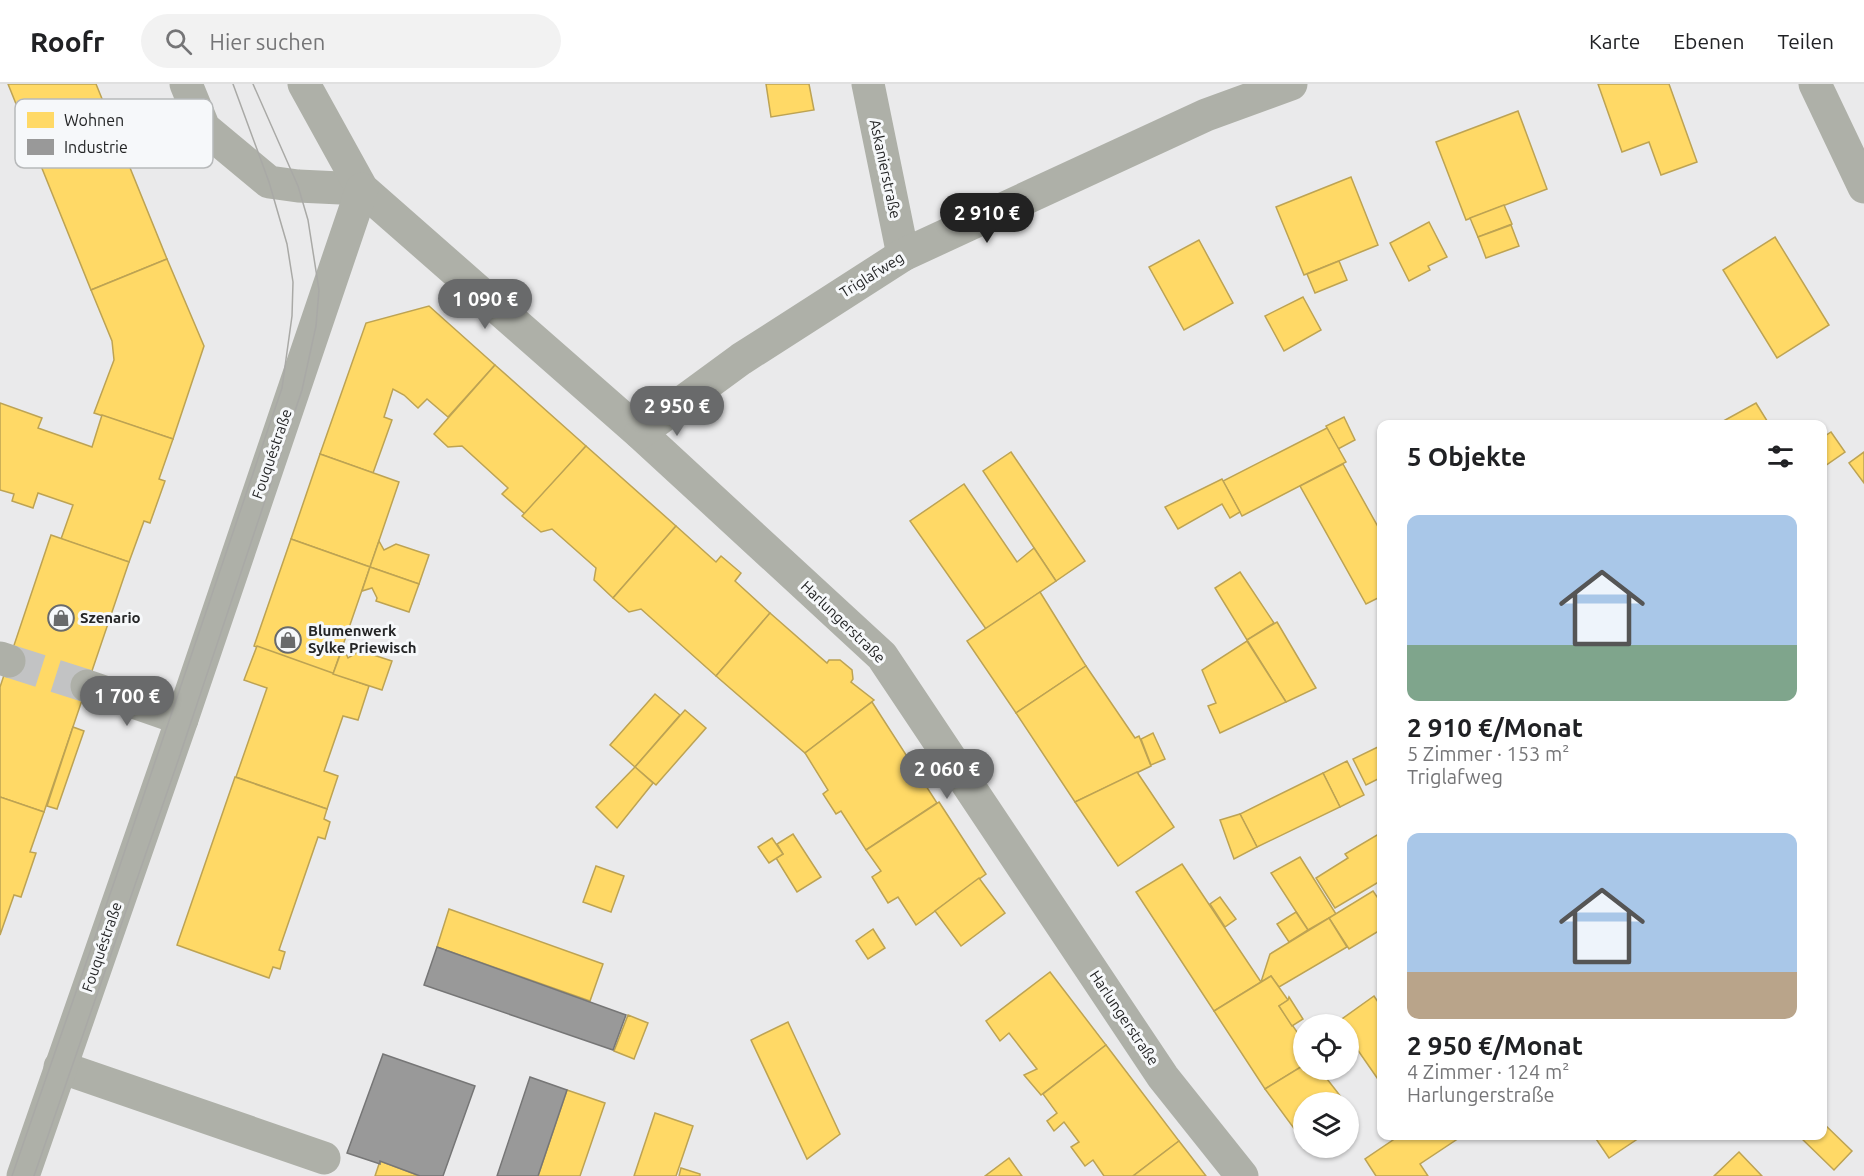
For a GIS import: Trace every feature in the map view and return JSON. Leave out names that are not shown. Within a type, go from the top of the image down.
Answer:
[{"type":"street","points":[[186,84],[192,99]]},
{"type":"street","name":"Harlungerstraße","points":[[305,84],[363,189],[640,433],[882,656],[1163,1077],[1242,1176]]},
{"type":"street","name":"Askanierstraße","points":[[868,84],[903,255]]},
{"type":"street","name":"Triglafweg","points":[[640,433],[741,359],[903,255],[1206,115],[1291,84]]},
{"type":"street","points":[[1815,84],[1864,187]]},
{"type":"street","points":[[213,135],[269,182],[297,186],[363,189]]},
{"type":"street","name":"Fouquéstraße","points":[[23,1176],[363,189]]},
{"type":"street","points":[[87,686],[182,718]]},
{"type":"street","points":[[60,1067],[324,1158]]},
{"type":"building: Wohnen","points":[[8,84],[96,84],[102,99],[15,99],[15,101]]},
{"type":"building: Wohnen","points":[[766,84],[809,84],[814,110],[771,117]]},
{"type":"building: Wohnen","points":[[1598,84],[1669,84],[1697,162],[1661,175],[1649,142],[1622,152]]},
{"type":"building: Wohnen","points":[[1518,111],[1547,189],[1466,220],[1436,142]]},
{"type":"building: Wohnen","points":[[42,168],[130,168],[167,259],[91,290]]},
{"type":"building: Wohnen","points":[[1351,177],[1378,245],[1304,275],[1276,207]]},
{"type":"building: Wohnen","points":[[1504,205],[1512,224],[1478,237],[1470,218]]},
{"type":"building: Wohnen","points":[[1429,222],[1447,257],[1428,266],[1430,270],[1409,281],[1390,243]]},
{"type":"building: Wohnen","points":[[1511,225],[1519,246],[1486,258],[1478,237]]},
{"type":"building: Wohnen","points":[[1775,237],[1829,325],[1777,358],[1723,270]]},
{"type":"building: Wohnen","points":[[1199,240],[1233,303],[1184,330],[1149,267]]},
{"type":"building: Wohnen","points":[[167,259],[204,346],[173,439],[94,413],[114,360],[112,341],[91,290]]},
{"type":"building: Wohnen","points":[[1339,261],[1347,280],[1315,293],[1307,274]]},
{"type":"building: Wohnen","points":[[1303,297],[1321,330],[1284,351],[1265,316]]},
{"type":"building: Wohnen","points":[[429,306],[495,365],[448,417],[427,399],[418,408],[404,395],[393,389],[384,417],[392,420],[373,473],[320,454],[366,323]]},
{"type":"building: Wohnen","points":[[495,365],[586,446],[525,514],[502,494],[508,488],[462,446],[448,447],[434,434]]},
{"type":"building: Wohnen","points":[[0,403],[42,418],[38,428],[92,447],[102,415],[173,439],[159,479],[165,481],[150,523],[144,521],[129,562],[61,539],[73,505],[38,493],[33,508],[12,501],[14,494],[0,490]]},
{"type":"building: Wohnen","points":[[1756,403],[1767,420],[1725,420]]},
{"type":"building: Wohnen","points":[[1344,417],[1355,440],[1338,449],[1326,426]]},
{"type":"building: Wohnen","points":[[1327,428],[1346,462],[1242,516],[1223,481]]},
{"type":"building: Wohnen","points":[[1831,432],[1845,452],[1827,465],[1827,435]]},
{"type":"building: Wohnen","points":[[586,446],[676,526],[613,598],[594,580],[596,568],[552,529],[541,532],[522,516]]},
{"type":"building: Wohnen","points":[[1011,452],[1085,561],[1056,581],[983,471]]},
{"type":"building: Wohnen","points":[[1864,452],[1864,483],[1849,463]]},
{"type":"building: Wohnen","points":[[320,454],[399,482],[370,567],[291,539]]},
{"type":"building: Wohnen","points":[[1343,464],[1377,525],[1377,598],[1366,604],[1300,486]]},
{"type":"building: Wohnen","points":[[1222,479],[1240,512],[1230,518],[1222,504],[1178,529],[1165,507]]},
{"type":"building: Wohnen","points":[[964,484],[1017,562],[1034,548],[1056,581],[986,629],[910,521]]},
{"type":"building: Wohnen","points":[[676,526],[716,562],[721,556],[741,573],[735,581],[770,613],[716,676],[641,609],[629,612],[613,598]]},
{"type":"building: Wohnen","points":[[51,535],[129,562],[44,812],[0,797],[0,687]]},
{"type":"building: Wohnen","points":[[291,539],[370,567],[333,674],[254,646]]},
{"type":"building: Wohnen","points":[[379,541],[384,550],[396,544],[429,555],[419,584],[370,567]]},
{"type":"building: Wohnen","points":[[370,567],[419,584],[409,612],[376,601],[377,598],[372,588],[362,591]]},
{"type":"building: Wohnen","points":[[1240,572],[1274,623],[1247,640],[1215,588]]},
{"type":"building: Wohnen","points":[[1040,592],[1086,666],[1016,713],[967,641]]},
{"type":"building: Wohnen","points":[[770,613],[827,663],[829,660],[840,660],[852,670],[851,682],[874,700],[805,753],[716,676]]},
{"type":"building: Wohnen","points":[[1277,622],[1316,688],[1286,702],[1247,640]]},
{"type":"building: Wohnen","points":[[1247,641],[1286,702],[1220,733],[1208,706],[1216,703],[1202,670]]},
{"type":"building: Wohnen","points":[[257,646],[369,686],[358,720],[343,716],[324,771],[338,776],[327,809],[236,777],[267,688],[244,680]]},
{"type":"building: Wohnen","points":[[343,647],[348,658],[358,650],[392,661],[382,690],[333,674]]},
{"type":"building: Wohnen","points":[[1086,666],[1135,738],[1139,736],[1151,766],[1075,802],[1016,713]]},
{"type":"building: Wohnen","points":[[655,694],[680,715],[635,767],[610,745]]},
{"type":"building: Wohnen","points":[[872,702],[937,803],[866,850],[841,811],[836,814],[823,794],[828,790],[805,753]]},
{"type":"building: Wohnen","points":[[685,710],[706,728],[656,785],[635,767]]},
{"type":"building: Wohnen","points":[[73,727],[84,731],[57,809],[47,806]]},
{"type":"building: Wohnen","points":[[1153,733],[1165,759],[1151,765],[1141,739]]},
{"type":"building: Wohnen","points":[[1377,747],[1377,780],[1366,785],[1353,759]]},
{"type":"building: Wohnen","points":[[1347,761],[1364,795],[1340,807],[1323,773]]},
{"type":"building: Wohnen","points":[[635,767],[653,783],[617,828],[596,807]]},
{"type":"building: Wohnen","points":[[1137,772],[1174,827],[1118,866],[1075,802]]},
{"type":"building: Wohnen","points":[[1323,773],[1340,807],[1257,847],[1240,814]]},
{"type":"building: Wohnen","points":[[235,777],[327,809],[324,819],[330,822],[325,839],[318,837],[279,950],[285,952],[280,969],[273,967],[269,978],[177,945]]},
{"type":"building: Wohnen","points":[[0,797],[44,812],[30,852],[36,853],[21,897],[14,895],[0,935]]},
{"type":"building: Wohnen","points":[[939,802],[986,874],[916,925],[898,897],[888,903],[872,877],[881,871],[866,850]]},
{"type":"building: Wohnen","points":[[1240,814],[1257,847],[1234,859],[1220,820]]},
{"type":"building: Wohnen","points":[[793,834],[821,877],[797,892],[776,858],[783,854],[777,844]]},
{"type":"building: Wohnen","points":[[1377,835],[1377,883],[1335,908],[1316,878],[1348,858],[1345,854]]},
{"type":"building: Wohnen","points":[[772,838],[783,854],[769,863],[758,847]]},
{"type":"building: Wohnen","points":[[1300,857],[1336,914],[1308,930],[1271,873]]},
{"type":"building: Wohnen","points":[[1182,864],[1261,982],[1214,1011],[1136,892]]},
{"type":"building: Wohnen","points":[[596,866],[624,876],[611,912],[583,902]]},
{"type":"building: Wohnen","points":[[979,878],[1005,913],[961,946],[935,911]]},
{"type":"building: Wohnen","points":[[1373,891],[1377,897],[1377,932],[1349,949],[1329,918]]},
{"type":"building: Wohnen","points":[[1220,897],[1236,919],[1225,927],[1210,904]]},
{"type":"building: Wohnen","points":[[449,909],[603,964],[590,1001],[437,947]]},
{"type":"building: Wohnen","points":[[1296,912],[1308,930],[1289,942],[1277,924]]},
{"type":"building: Wohnen","points":[[1329,918],[1347,947],[1279,987],[1271,976],[1261,982],[1270,954]]},
{"type":"building: Wohnen","points":[[873,929],[885,948],[868,959],[856,941]]},
{"type":"building: Wohnen","points":[[1050,972],[1106,1045],[1041,1095],[1024,1075],[1037,1069],[1009,1033],[1000,1041],[986,1021]]},
{"type":"building: Wohnen","points":[[1271,976],[1288,1000],[1279,1006],[1293,1026],[1293,1072],[1265,1089],[1214,1011]]},
{"type":"building: Wohnen","points":[[1374,996],[1377,1000],[1377,1078],[1359,1052],[1359,1014],[1349,1014]]},
{"type":"building: Wohnen","points":[[1289,997],[1300,1014],[1293,1014],[1292,1026],[1279,1006]]},
{"type":"building: Wohnen","points":[[628,1015],[648,1023],[634,1059],[614,1051]]},
{"type":"building: Wohnen","points":[[788,1022],[840,1134],[807,1159],[751,1040]]},
{"type":"building: Wohnen","points":[[1106,1045],[1179,1141],[1133,1176],[1104,1176],[1093,1160],[1085,1166],[1071,1147],[1079,1142],[1064,1122],[1054,1131],[1047,1121],[1057,1113],[1043,1094]]},
{"type":"building: Wohnen","points":[[1293,1072],[1293,1080],[1328,1080],[1337,1092],[1293,1092],[1293,1127],[1265,1089]]},
{"type":"building: Wohnen","points":[[567,1090],[605,1103],[580,1176],[538,1176]]},
{"type":"building: Wohnen","points":[[655,1113],[693,1126],[676,1176],[634,1176]]},
{"type":"building: Wohnen","points":[[1827,1127],[1852,1151],[1834,1170],[1803,1140],[1827,1140]]},
{"type":"building: Wohnen","points":[[1393,1140],[1456,1140],[1420,1164],[1428,1176],[1376,1176],[1365,1159]]},
{"type":"building: Wohnen","points":[[1597,1140],[1636,1140],[1609,1158]]},
{"type":"building: Wohnen","points":[[1179,1141],[1206,1176],[1133,1176]]},
{"type":"building: Wohnen","points":[[1739,1152],[1762,1176],[1714,1176]]},
{"type":"building: Wohnen","points":[[1009,1158],[1022,1176],[985,1176]]},
{"type":"building: Wohnen","points":[[380,1161],[420,1176],[375,1176]]},
{"type":"building: Wohnen","points":[[681,1168],[700,1174],[700,1176],[679,1176]]},
{"type":"building: Industrie","points":[[437,947],[626,1015],[613,1050],[424,985]]},
{"type":"building: Industrie","points":[[383,1054],[475,1086],[443,1176],[420,1176],[380,1161],[380,1164],[347,1153]]},
{"type":"building: Industrie","points":[[530,1077],[567,1090],[538,1176],[497,1176]]},
{"type":"tunnel","points":[[9,661],[87,686]]},
{"type":"tram line","points":[[12,1176],[282,388],[292,316],[293,282],[287,244],[269,182],[233,84]]},
{"type":"tram line","points":[[34,1176],[179,758],[302,390],[316,326],[319,290],[308,220],[298,186],[253,84]]},
{"type":"place","name":"Szenario","points":[[61,618]]},
{"type":"place","name":"Blumenwerk Sylke Priewisch","points":[[288,640]]}]
